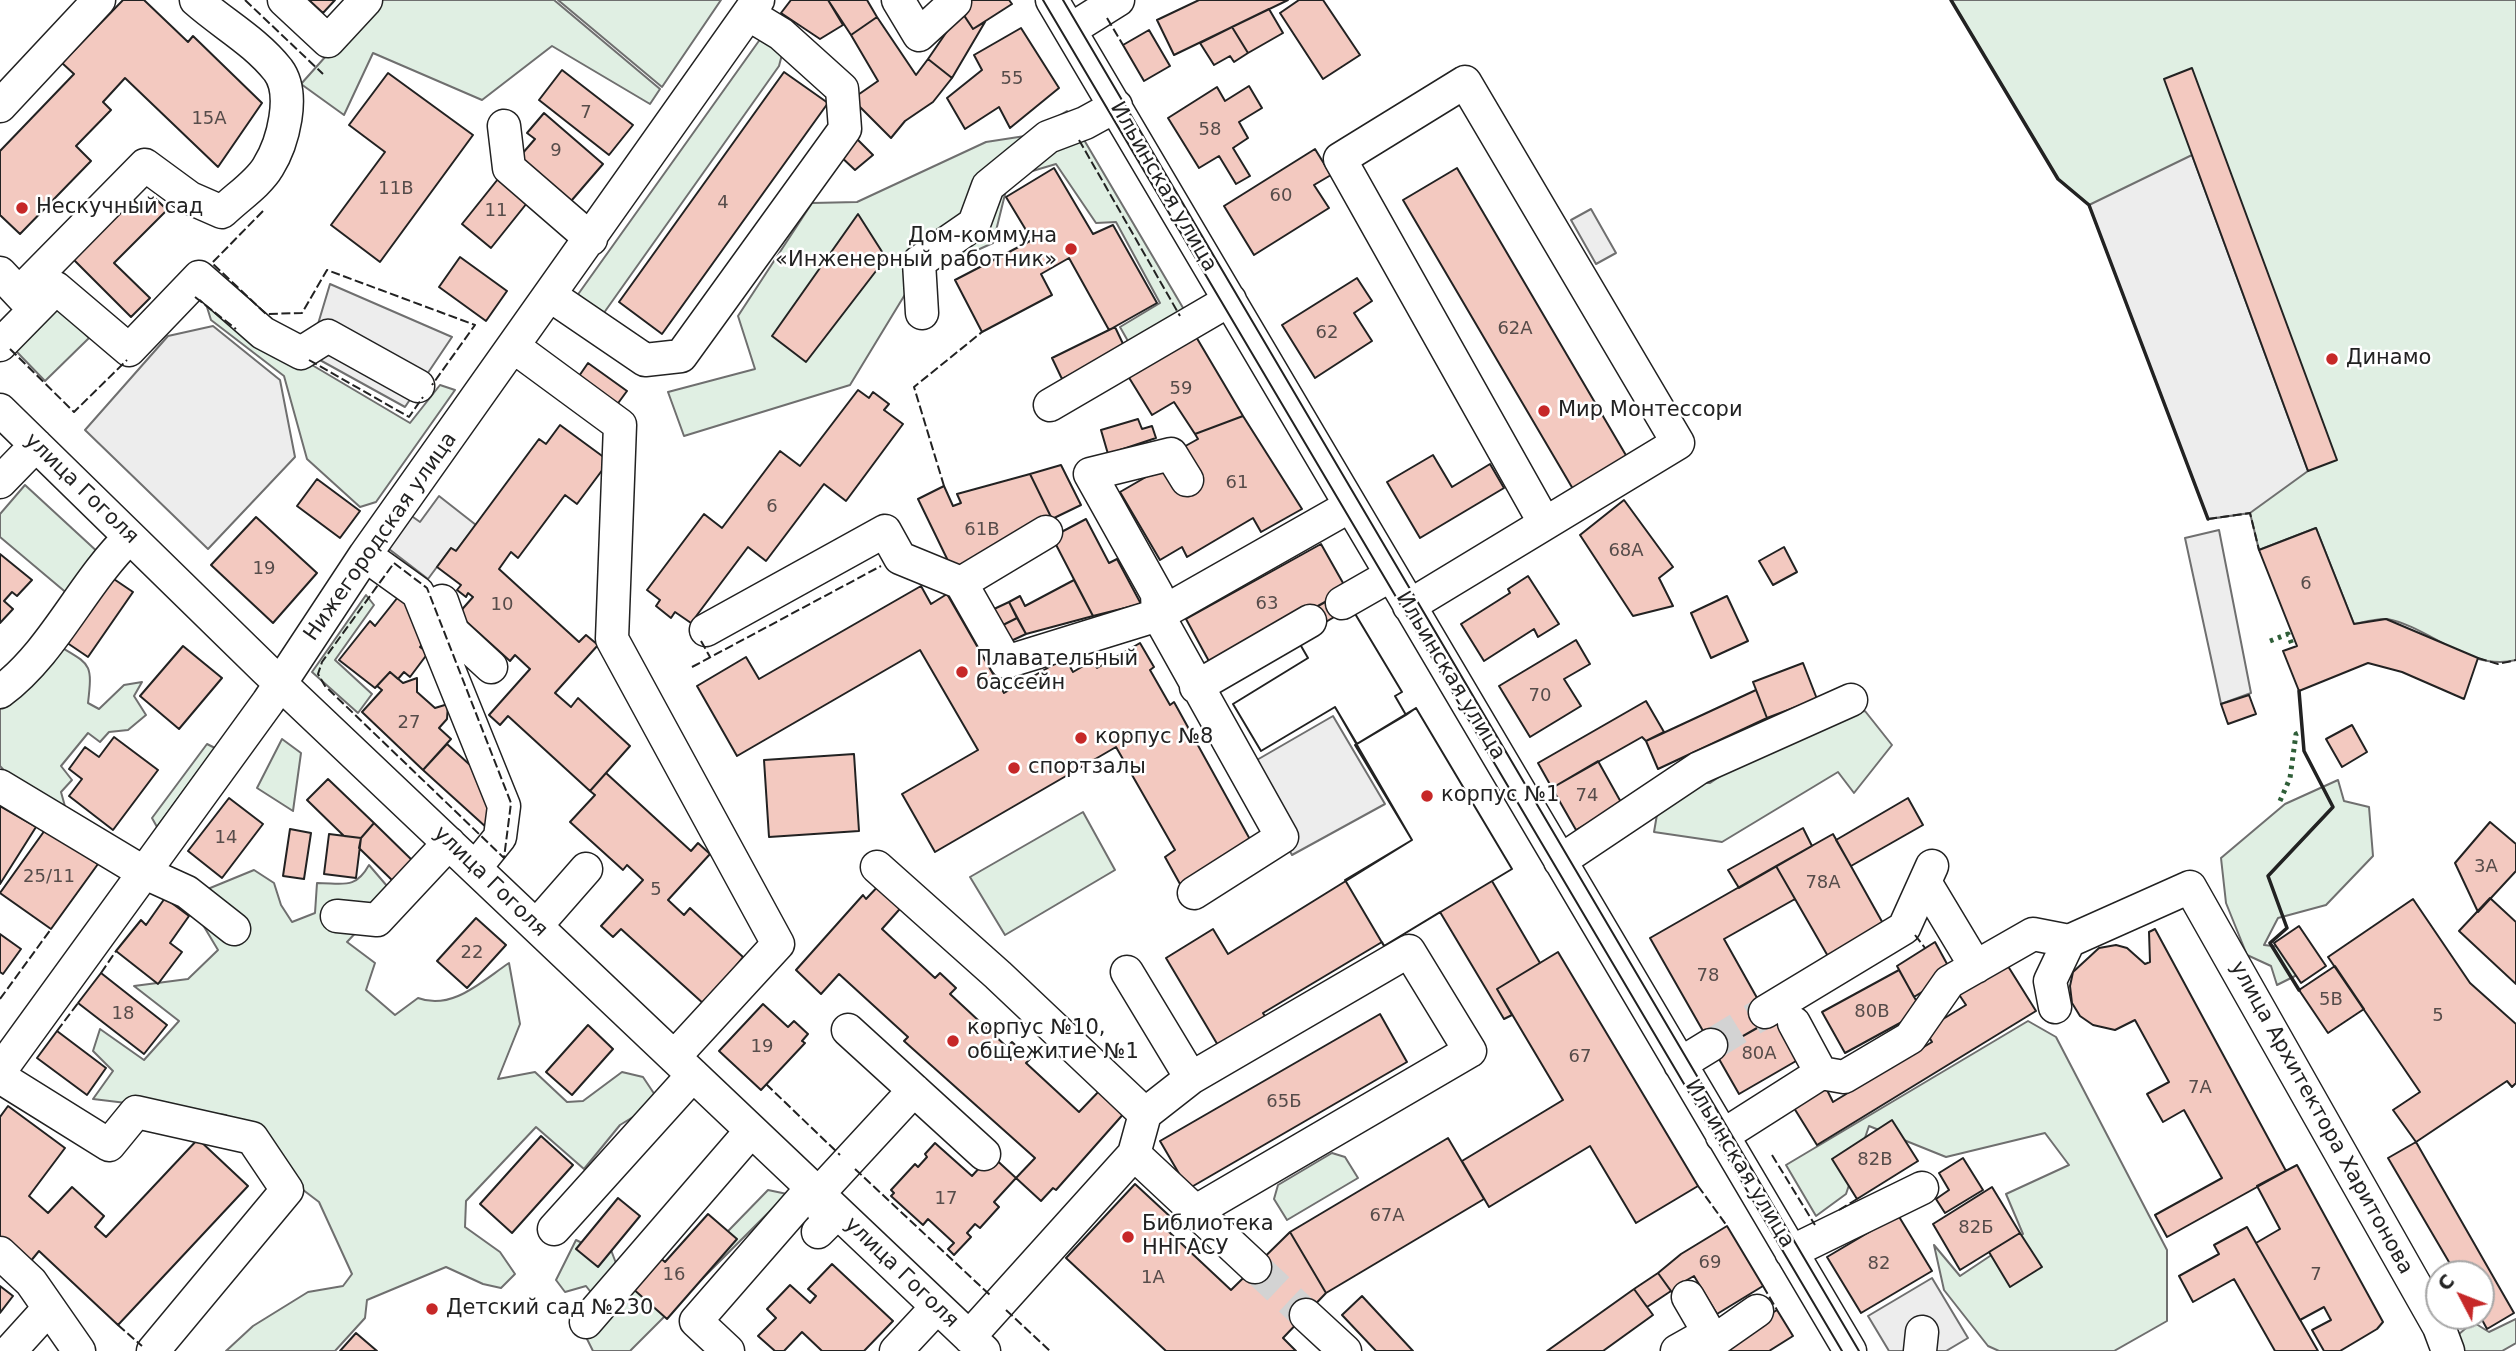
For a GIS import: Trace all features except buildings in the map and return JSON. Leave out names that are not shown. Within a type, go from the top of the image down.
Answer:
[{"type":"street","points":[[0,106],[99,0]]},
{"type":"street","points":[[0,345],[18,292],[145,164],[190,198],[222,212],[268,169],[280,142],[288,93],[279,71],[240,33],[215,17],[196,0]]},
{"type":"street","points":[[284,0],[328,41],[366,0]]},
{"type":"street","points":[[898,0],[919,35],[955,2]]},
{"type":"street","name":"Ильинская улица","points":[[1052,0],[1850,1351]]},
{"type":"street","points":[[1070,30],[1118,0]]},
{"type":"street","points":[[551,296],[645,360],[681,356],[845,129],[842,89],[753,7]]},
{"type":"street","name":"Нижегородская улица","points":[[0,1072],[281,684],[370,547],[420,500],[514,347],[753,7]]},
{"type":"street","points":[[1409,606],[1678,443],[1465,82],[1340,159],[1544,522]]},
{"type":"street","points":[[922,313],[919,262],[974,224],[988,186],[1048,136],[1085,123],[1116,106]]},
{"type":"street","points":[[505,126],[509,168],[591,239]]},
{"type":"street","points":[[18,292],[56,288],[129,350],[200,277],[263,333],[301,353],[328,336],[418,386]]},
{"type":"street","points":[[1050,405],[1230,300]]},
{"type":"street","points":[[514,347],[620,425],[612,639],[778,944],[554,1229]]},
{"type":"street","name":"улица Гоголя","points":[[0,410],[281,684],[976,1344]]},
{"type":"street","points":[[0,482],[36,445]]},
{"type":"street","points":[[1186,480],[1171,454],[1090,474],[1157,594],[1158,615],[1196,687],[1282,837],[1194,893]]},
{"type":"street","points":[[706,630],[885,531],[900,558],[961,583],[1006,662],[1158,615],[1350,506]]},
{"type":"street","points":[[961,583],[1046,532]]},
{"type":"street","points":[[0,691],[21,676],[111,555],[130,537]]},
{"type":"street","points":[[370,547],[438,589],[453,632],[491,667]]},
{"type":"street","points":[[370,547],[418,593],[504,806],[500,837],[475,868]]},
{"type":"street","points":[[1342,603],[1391,575]]},
{"type":"street","points":[[1196,687],[1310,621]]},
{"type":"street","points":[[1560,861],[1699,768],[1851,700]]},
{"type":"street","points":[[0,786],[143,872],[187,892],[234,929]]},
{"type":"street","points":[[337,916],[377,920],[449,843]]},
{"type":"street","points":[[877,867],[998,975],[1145,1114]]},
{"type":"street","points":[[536,926],[586,869]]},
{"type":"street","points":[[1976,967],[1929,874],[1904,928],[1779,1018],[1821,1073],[1843,1077],[1910,1038],[1949,982],[1976,967],[2033,934],[2069,941],[2050,981],[2055,1007]]},
{"type":"street","name":"улица Архитектора Харитонова","points":[[2069,941],[2190,887],[2438,1327],[2448,1351]]},
{"type":"street","points":[[976,1344],[1135,1154],[1145,1114],[1191,1077],[1409,951],[1470,1051],[1196,1211]]},
{"type":"street","points":[[1127,972],[1191,1077]]},
{"type":"street","points":[[848,1030],[984,1154]]},
{"type":"street","points":[[1680,1064],[1711,1045]]},
{"type":"street","points":[[1722,1136],[1821,1073]]},
{"type":"street","points":[[0,1077],[109,1145],[136,1112],[252,1138],[288,1190],[153,1351]]},
{"type":"street","points":[[728,1351],[696,1321],[914,1090]]},
{"type":"street","points":[[586,1322],[751,1131]]},
{"type":"street","points":[[1135,1154],[1255,1267]]},
{"type":"street","points":[[1791,1252],[1922,1188]]},
{"type":"street","points":[[816,1191],[827,1223],[818,1233]]},
{"type":"street","points":[[0,1253],[31,1282],[79,1351]]},
{"type":"street","points":[[1688,1297],[1714,1340],[1757,1311]]},
{"type":"street","points":[[896,1351],[937,1307]]},
{"type":"street","points":[[10,1351],[49,1308]]},
{"type":"street","points":[[1306,1314],[1345,1351]]},
{"type":"street","points":[[1677,1351],[1709,1333]]},
{"type":"green space","points":[[376,0],[554,0],[660,89],[650,104],[552,46],[482,100],[373,53],[344,115],[301,84]]},
{"type":"green space","points":[[558,0],[721,0],[662,87]]},
{"type":"green space","name":"Динамо","points":[[1951,0],[2516,0],[2516,660],[2482,660],[2419,630],[2387,619],[2354,624],[2316,528],[2259,550],[2250,513],[2208,519],[2089,205],[2058,179]]},
{"type":"green space","points":[[766,31],[785,43],[779,66],[601,317],[574,300]]},
{"type":"green space","points":[[1067,111],[1189,318],[1133,350],[1120,327],[1160,303],[1116,222],[1096,223],[1056,164],[1009,178],[993,243],[915,278],[850,385],[684,436],[668,392],[755,369],[738,316],[812,203],[857,202],[986,142],[1025,136]]},
{"type":"green space","points":[[202,291],[262,341],[312,365],[410,423],[440,385],[455,390],[376,502],[360,507],[307,459],[284,376],[211,320]]},
{"type":"green space","points":[[59,308],[89,338],[45,381],[16,351]]},
{"type":"green space","points":[[25,485],[101,555],[69,595],[0,537],[0,514]]},
{"type":"green space","points":[[366,595],[374,605],[335,660],[372,694],[358,713],[312,672]]},
{"type":"green space","points":[[56,644],[87,666],[90,679],[88,703],[99,709],[124,685],[142,682],[134,696],[146,715],[128,730],[109,732],[100,742],[88,733],[61,766],[72,780],[61,792],[66,810],[12,779],[0,766],[0,678]]},
{"type":"green space","points":[[1865,711],[1892,745],[1854,793],[1838,772],[1722,842],[1654,832],[1660,797],[1692,783],[1710,783],[1776,739],[1839,713]]},
{"type":"green space","points":[[282,739],[301,753],[293,811],[257,788]]},
{"type":"green space","points":[[207,744],[215,748],[157,827],[152,818]]},
{"type":"green space","points":[[2338,780],[2344,801],[2369,807],[2373,856],[2326,905],[2278,918],[2264,945],[2299,949],[2307,970],[2277,985],[2271,966],[2247,955],[2226,903],[2221,858],[2285,804]]},
{"type":"green space","points":[[1083,812],[1115,870],[1005,935],[970,877]]},
{"type":"green space","points":[[369,865],[393,893],[347,942],[375,963],[366,990],[395,1015],[418,998],[443,1001],[466,992],[509,963],[520,1024],[498,1079],[535,1072],[567,1102],[583,1101],[622,1072],[643,1077],[659,1101],[620,1125],[584,1169],[536,1127],[466,1201],[465,1227],[500,1252],[515,1274],[501,1288],[483,1284],[446,1267],[367,1300],[365,1318],[335,1351],[226,1351],[253,1326],[308,1292],[343,1286],[352,1274],[319,1202],[290,1180],[279,1160],[226,1115],[93,1099],[113,1071],[93,1051],[100,1029],[144,1060],[179,1021],[134,986],[188,979],[218,950],[200,920],[198,893],[254,870],[274,883],[281,905],[292,922],[315,913],[317,883],[353,882]]},
{"type":"green space","points":[[2028,1021],[2056,1037],[2167,1250],[2167,1321],[2114,1351],[1999,1351],[1988,1346],[1944,1290],[1934,1245],[1960,1276],[2023,1234],[2006,1194],[2069,1165],[2045,1133],[1946,1157],[1869,1126],[1846,1194],[1816,1216],[1786,1165]]},
{"type":"green space","points":[[1332,1153],[1345,1157],[1358,1178],[1287,1220],[1274,1199],[1278,1185]]},
{"type":"green space","points":[[768,1190],[787,1194],[630,1351],[593,1351],[586,1337],[600,1304],[586,1286],[565,1292],[556,1280],[576,1240],[601,1252],[611,1250],[622,1279],[662,1299]]},
{"type":"green space","points":[[2516,1319],[2516,1343],[2502,1351],[2456,1351],[2451,1341],[2464,1330],[2489,1332]]},
{"type":"shaded area","points":[[2192,155],[2308,471],[2250,513],[2208,519],[2089,205]]},
{"type":"shaded area","points":[[1591,209],[1616,253],[1596,264],[1571,220]]},
{"type":"shaded area","points":[[330,284],[452,337],[405,407],[309,354]]},
{"type":"shaded area","points":[[213,326],[280,380],[295,457],[208,549],[85,430],[168,336]]},
{"type":"shaded area","points":[[439,496],[476,525],[456,551],[451,548],[428,579],[376,539],[399,507],[420,522]]},
{"type":"shaded area","points":[[2219,530],[2251,693],[2221,704],[2185,538]]},
{"type":"shaded area","points":[[1333,716],[1385,804],[1292,855],[1243,768]]},
{"type":"shaded area","points":[[1932,1278],[1968,1338],[1946,1351],[1889,1351],[1868,1316]]},
{"type":"tunnel","points":[[1711,1045],[1765,1012]]},
{"type":"tunnel","points":[[1255,1267],[1306,1315]]},
{"type":"tram line","points":[[1043,0],[1842,1351]]},
{"type":"tram line","points":[[1063,0],[1859,1351]]},
{"type":"hedge","points":[[2270,641],[2288,634],[2293,647]]},
{"type":"hedge","points":[[2280,801],[2290,778],[2296,734],[2301,732]]},
{"type":"fence","points":[[245,0],[323,74]]},
{"type":"fence","points":[[1107,18],[1123,45]]},
{"type":"fence","points":[[1079,140],[1180,316]]},
{"type":"fence","points":[[263,211],[212,263],[266,314],[302,313],[327,270],[475,325],[432,385]]},
{"type":"fence","points":[[195,297],[236,329]]},
{"type":"fence","points":[[944,486],[914,387],[982,332]]},
{"type":"fence","points":[[10,349],[74,412],[127,360]]},
{"type":"fence","points":[[309,360],[409,417],[423,397]]},
{"type":"fence","points":[[2208,519],[2250,513],[2259,550]]},
{"type":"fence","points":[[394,563],[427,588],[511,803],[504,858],[325,686],[318,674],[322,662],[394,563]]},
{"type":"fence","points":[[692,667],[881,566]]},
{"type":"fence","points":[[701,641],[710,657]]},
{"type":"fence","points":[[2478,658],[2498,664],[2516,660]]},
{"type":"fence","points":[[0,999],[51,929]]},
{"type":"fence","points":[[1915,935],[1925,948]]},
{"type":"fence","points":[[101,973],[116,951]]},
{"type":"fence","points":[[57,1031],[78,1003]]},
{"type":"fence","points":[[766,1084],[840,1155]]},
{"type":"fence","points":[[1772,1155],[1815,1225]]},
{"type":"fence","points":[[855,1169],[991,1296]]},
{"type":"fence","points":[[1698,1186],[1727,1226]]},
{"type":"fence","points":[[1839,1210],[1857,1199]]},
{"type":"fence","points":[[1763,1286],[1777,1310]]},
{"type":"fence","points":[[1006,1310],[1050,1351]]},
{"type":"fence","points":[[118,1325],[142,1346]]},
{"type":"wall","points":[[1951,0],[2058,179],[2089,205],[2208,519]]},
{"type":"wall","points":[[2299,691],[2304,751],[2333,807],[2268,876],[2287,928],[2270,943],[2299,990]]},
{"type":"place","name":"Нескучный сад","points":[[22,208]]},
{"type":"place","name":"Дом-коммуна «Инженерный работник»","points":[[1071,249]]},
{"type":"place","name":"Динамо","points":[[2332,359]]},
{"type":"place","name":"Мир Монтессори","points":[[1544,411]]},
{"type":"place","name":"Плавательный бассейн","points":[[962,672]]},
{"type":"place","name":"корпус №8","points":[[1081,738]]},
{"type":"place","name":"спортзалы","points":[[1014,768]]},
{"type":"place","name":"корпус №1","points":[[1427,796]]},
{"type":"place","name":"корпус №10, общежитие №1","points":[[953,1041]]},
{"type":"place","name":"Библиотека ННГАСУ","points":[[1128,1237]]},
{"type":"place","name":"Детский сад №230","points":[[432,1309]]}]
